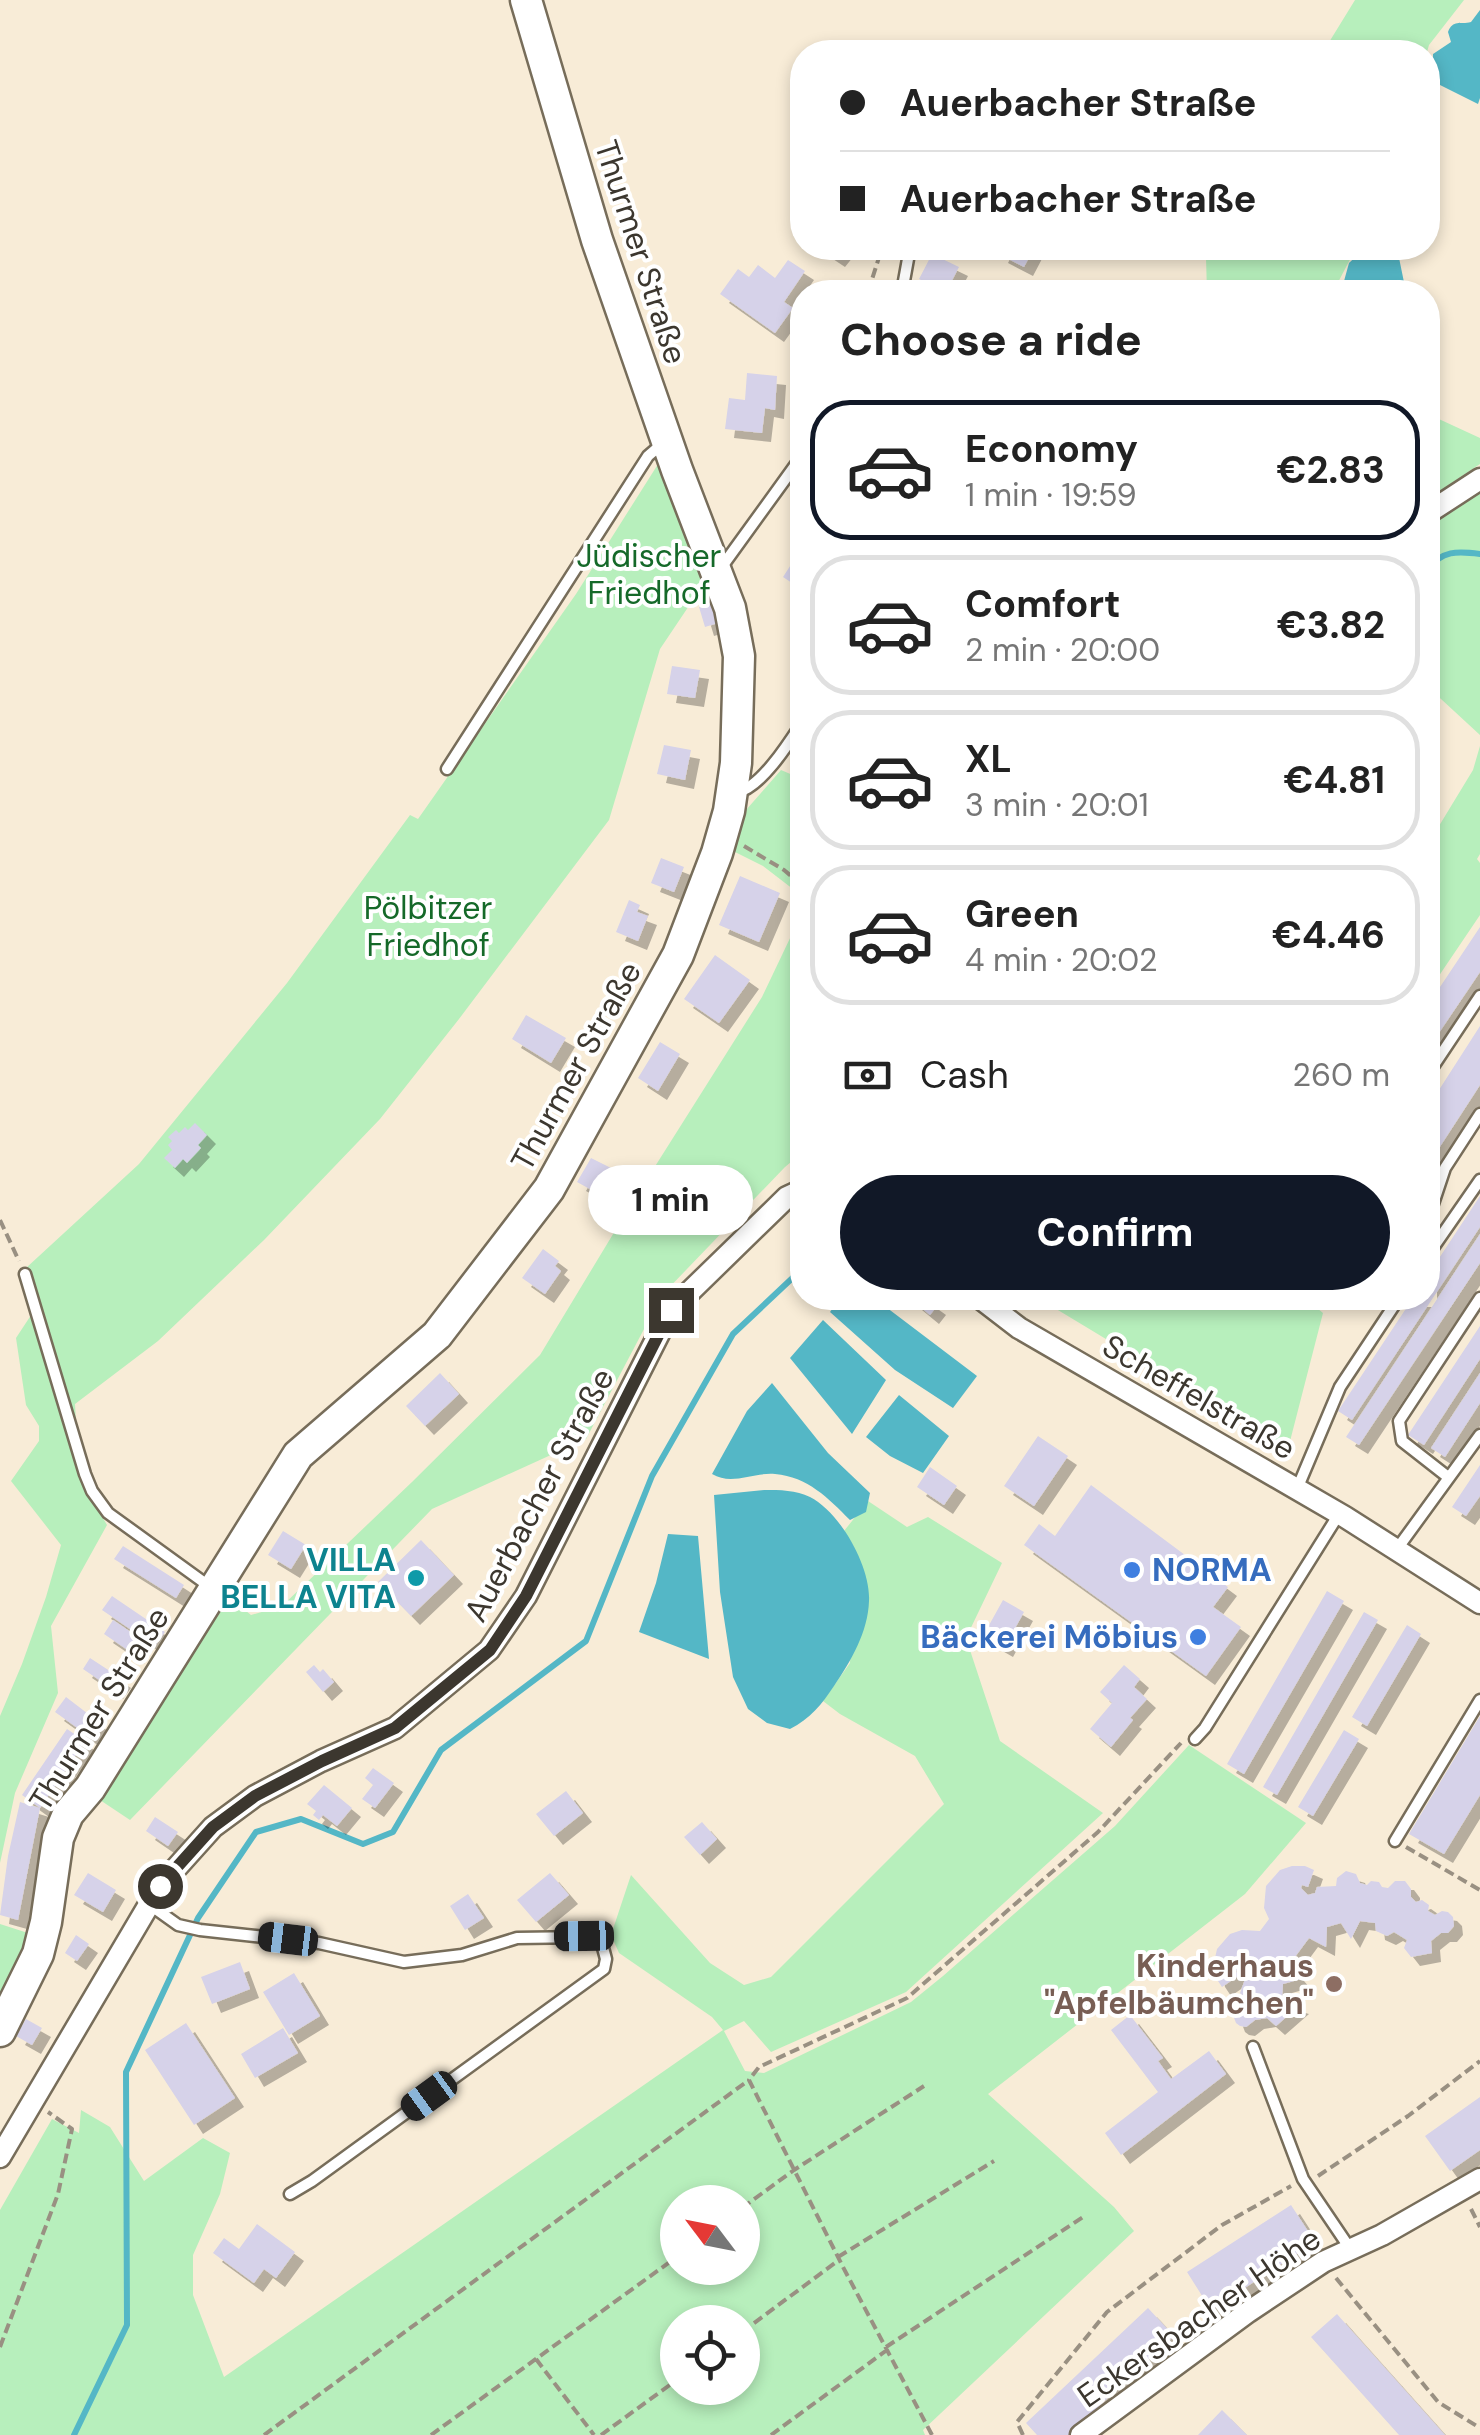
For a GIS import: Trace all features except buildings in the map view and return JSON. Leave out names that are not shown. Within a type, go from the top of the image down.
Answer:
[{"type":"street","name":"Thurmer Straße","points":[[0,2031],[38,1954],[58,1838],[68,1814],[90,1788],[298,1456],[437,1336],[549,1189],[678,955],[729,811],[736,763],[739,656],[730,608],[598,240],[526,0]]},
{"type":"street","points":[[1440,505],[1480,479]]},
{"type":"street","name":"Auerbacher Straße","points":[[0,2157],[160,1886],[213,1827],[255,1796],[395,1728],[490,1650],[526,1596],[671,1310],[790,1196]]},
{"type":"street","name":"Scheffelstraße","points":[[996,1310],[1019,1328],[1339,1514],[1480,1604]]},
{"type":"street","name":"Eckersbacher Höhe","points":[[1081,2435],[1323,2262],[1382,2235],[1480,2179]]},
{"type":"lane","points":[[446,769],[648,456],[667,440]]},
{"type":"lane","points":[[715,569],[726,561],[790,473]]},
{"type":"lane","points":[[732,793],[746,790],[790,742]]},
{"type":"lane","points":[[1440,1056],[1480,996]]},
{"type":"lane","points":[[1440,1183],[1445,1168],[1480,1114]]},
{"type":"lane","points":[[1440,1237],[1480,1180]]},
{"type":"lane","points":[[25,1274],[92,1491],[108,1513],[214,1590]]},
{"type":"lane","points":[[1448,1477],[1402,1441],[1399,1421],[1480,1298]]},
{"type":"lane","points":[[1297,1489],[1340,1388],[1390,1310]]},
{"type":"lane","points":[[1396,1550],[1480,1435]]},
{"type":"lane","points":[[1195,1740],[1339,1514]]},
{"type":"lane","points":[[1395,1841],[1480,1700]]},
{"type":"lane","points":[[150,1904],[178,1925],[319,1943],[404,1962],[462,1956],[517,1938],[584,1936],[602,1944],[604,1969],[290,2194]]},
{"type":"lane","name":"Eckersbacher Höhe","points":[[1253,2048],[1303,2179],[1351,2250]]},
{"type":"path","points":[[721,838],[752,849],[790,875]]},
{"type":"path","points":[[0,1220],[25,1274]]},
{"type":"path","points":[[264,2435],[749,2080],[758,2067],[906,1998],[1098,1832],[1183,1741],[1195,1740]]},
{"type":"path","points":[[1395,1841],[1480,1890]]},
{"type":"path","points":[[1023,2435],[1017,2422],[1107,2312],[1222,2225],[1303,2179],[1318,2176],[1408,2116],[1480,2061]]},
{"type":"path","points":[[749,2080],[932,2435]]},
{"type":"path","points":[[760,2195],[924,2086]]},
{"type":"path","points":[[0,2347],[58,2194],[72,2128],[32,2102]]},
{"type":"path","points":[[760,2318],[839,2259],[994,2161]]},
{"type":"path","points":[[771,2435],[886,2349],[1083,2218]]},
{"type":"path","points":[[1323,2262],[1438,2402],[1480,2428]]},
{"type":"path","points":[[431,2435],[660,2269]]},
{"type":"path","points":[[536,2359],[598,2435],[660,2392]]},
{"type":"green space","points":[[1355,0],[1464,0],[1433,40],[1330,40]]},
{"type":"green space","points":[[1206,260],[1350,260],[1339,280],[1207,280]]},
{"type":"green space","points":[[1440,420],[1480,438],[1480,464],[1440,491]]},
{"type":"green space","points":[[660,461],[707,579],[660,649],[609,820],[380,1119],[264,1240],[158,1341],[75,1404],[79,1477],[107,1525],[51,1626],[58,1693],[15,1793],[0,1863],[0,1716],[46,1597],[61,1545],[11,1481],[39,1441],[39,1426],[26,1405],[16,1338],[39,1303],[26,1268],[139,1164],[287,983],[410,815],[418,819],[576,594]]},
{"type":"green space","points":[[1480,493],[1480,735],[1440,698],[1440,518]]},
{"type":"green space","points":[[1480,746],[1480,915],[1440,974],[1440,824],[1473,770]]},
{"type":"green space","points":[[781,770],[790,774],[790,887],[763,866],[735,852],[746,810]]},
{"type":"green space","points":[[790,938],[790,1163],[662,1295],[586,1439],[432,1509],[130,1820],[94,1796],[230,1598],[251,1615],[282,1606],[540,1355],[762,997]]},
{"type":"green space","points":[[1058,1310],[1319,1310],[1323,1313],[1288,1449]]},
{"type":"green space","points":[[868,1501],[907,1527],[928,1517],[1002,1563],[966,1638],[1000,1741],[1103,1813],[906,1992],[771,2052],[744,2021],[724,2031],[745,2071],[764,2073],[911,2002],[1115,1826],[1189,1745],[1306,1823],[1245,1894],[988,2094],[1114,2207],[1134,2231],[923,2430],[925,2435],[0,2435],[0,2210],[52,2119],[79,2133],[81,2110],[110,2127],[144,2181],[203,2138],[230,2153],[220,2194],[193,2255],[193,2295],[224,2377],[723,2030],[712,2017],[619,1953],[611,1935],[631,1875],[710,1963],[744,1985],[771,1977],[944,1804],[915,1756],[823,1701],[850,1663],[854,1547],[844,1531]]},
{"type":"green space","points":[[0,1924],[31,1934],[0,2003]]},
{"type":"water","points":[[1480,10],[1478,104],[1440,85],[1440,49],[1451,42],[1448,32],[1452,25],[1471,22]]},
{"type":"water","points":[[1399,260],[1404,280],[1344,280],[1349,263]]},
{"type":"water","points":[[890,1310],[977,1376],[953,1408],[895,1370],[830,1312]]},
{"type":"water","points":[[823,1320],[886,1380],[852,1434],[790,1358]]},
{"type":"water","points":[[772,1383],[828,1453],[870,1493],[866,1512],[850,1520],[817,1490],[787,1476],[727,1479],[712,1474],[747,1411]]},
{"type":"water","points":[[899,1395],[949,1436],[923,1473],[890,1456],[866,1437]]},
{"type":"water","points":[[764,1490],[799,1493],[821,1504],[851,1542],[868,1587],[865,1624],[852,1656],[820,1705],[790,1729],[767,1723],[748,1709],[733,1677],[720,1592],[714,1495]]},
{"type":"water","points":[[668,1534],[698,1536],[709,1659],[639,1632]]},
{"type":"waterway","points":[[1440,558],[1451,553],[1480,554]]},
{"type":"waterway","points":[[74,2435],[127,2325],[126,2072],[198,1918],[256,1832],[301,1819],[363,1844],[393,1832],[441,1750],[586,1641],[652,1476],[733,1334],[790,1280]]},
{"type":"place","name":"NORMA","points":[[1132,1570]]},
{"type":"place","name":"VILLA BELLA VITA","points":[[416,1578]]},
{"type":"place","name":"Bäckerei Möbius","points":[[1198,1637]]},
{"type":"place","name":"Kinderhaus \"Apfelbäumchen\"","points":[[1334,1984]]},
{"type":"route","points":[[160,1886],[213,1827],[255,1796],[395,1728],[490,1650],[526,1596],[671,1310]]},
{"type":"park label","name":"Jüdischer Friedhof","points":[[649,574]]},
{"type":"park label","name":"Pölbitzer Friedhof","points":[[428,926]]}]
